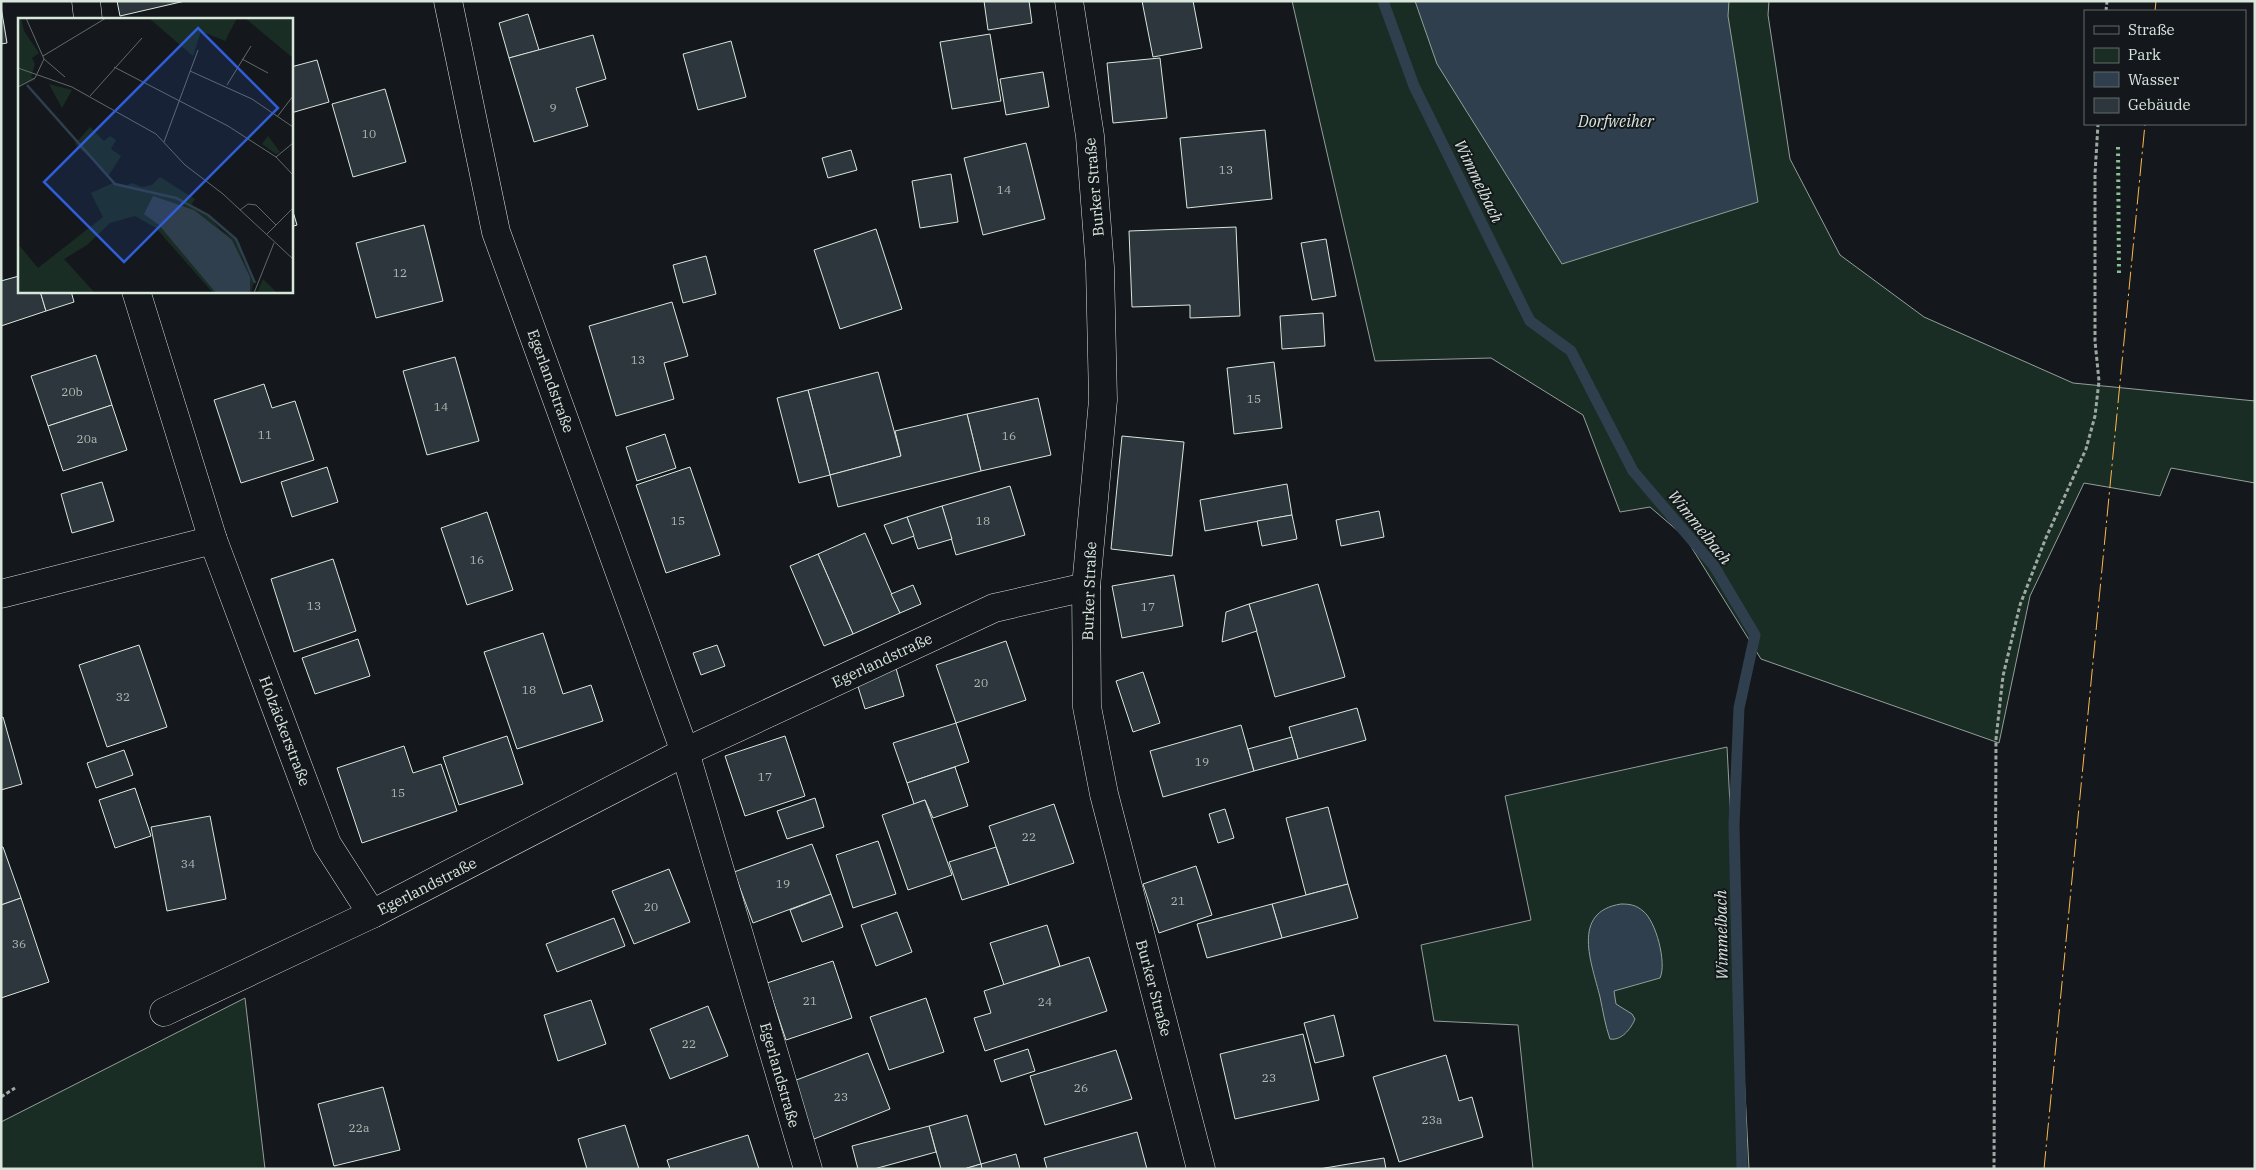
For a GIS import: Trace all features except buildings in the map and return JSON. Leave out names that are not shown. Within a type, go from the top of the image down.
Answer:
[{"type":"street","points":[[86,1],[88,18]]},
{"type":"street","name":"Egerlandstraße","points":[[448,1],[496,232],[685,752],[808,1169]]},
{"type":"street","name":"Burker Straße","points":[[1069,1],[1090,136],[1100,267],[1103,400],[1086,587],[1088,707],[1104,794],[1201,1169]]},
{"type":"street","name":"Holzäckerstraße","points":[[136,292],[213,540],[327,844],[372,914]]},
{"type":"street","points":[[1,594],[213,540]]},
{"type":"street","name":"Egerlandstraße","points":[[164,1012],[372,914],[685,752],[994,608],[1086,587]]},
{"type":"path","points":[[1994,1169],[1996,738],[2003,676],[2020,605],[2045,540],[2086,449],[2095,416],[2099,381],[2095,341],[2095,174],[2098,125]]},
{"type":"path","points":[[1,1097],[15,1088]]},
{"type":"green space","points":[[1292,1],[1769,1],[1768,15],[1790,159],[1840,255],[1924,317],[2073,383],[2255,401],[2255,483],[2171,468],[2160,496],[2084,483],[2030,596],[1999,743],[1761,659],[1685,537],[1650,507],[1620,512],[1583,415],[1491,358],[1375,361]]},
{"type":"green space","points":[[1727,747],[1749,1169],[1533,1169],[1518,1025],[1434,1021],[1421,945],[1531,920],[1505,796]]},
{"type":"green space","points":[[245,998],[265,1169],[1,1169],[1,1122]]},
{"type":"water","name":"Dorfweiher","points":[[1415,1],[1729,1],[1728,16],[1758,202],[1562,264],[1437,64]]},
{"type":"water","points":[[1621,904],[1635,906],[1648,916],[1659,943],[1662,971],[1660,978],[1614,991],[1616,1004],[1632,1014],[1635,1019],[1625,1034],[1618,1038],[1610,1039],[1588,941],[1590,928],[1595,917],[1605,909]]},
{"type":"waterway","name":"Wimmelbach","points":[[1383,1],[1414,86],[1530,321],[1571,351],[1633,471],[1714,566],[1755,635],[1739,708],[1734,825],[1742,1169]]},
{"type":"hedge","points":[[2118,147],[2119,275]]},
{"type":"power","points":[[2155,10],[2156,1]]},
{"type":"power","points":[[2044,1169],[2145,125]]}]
